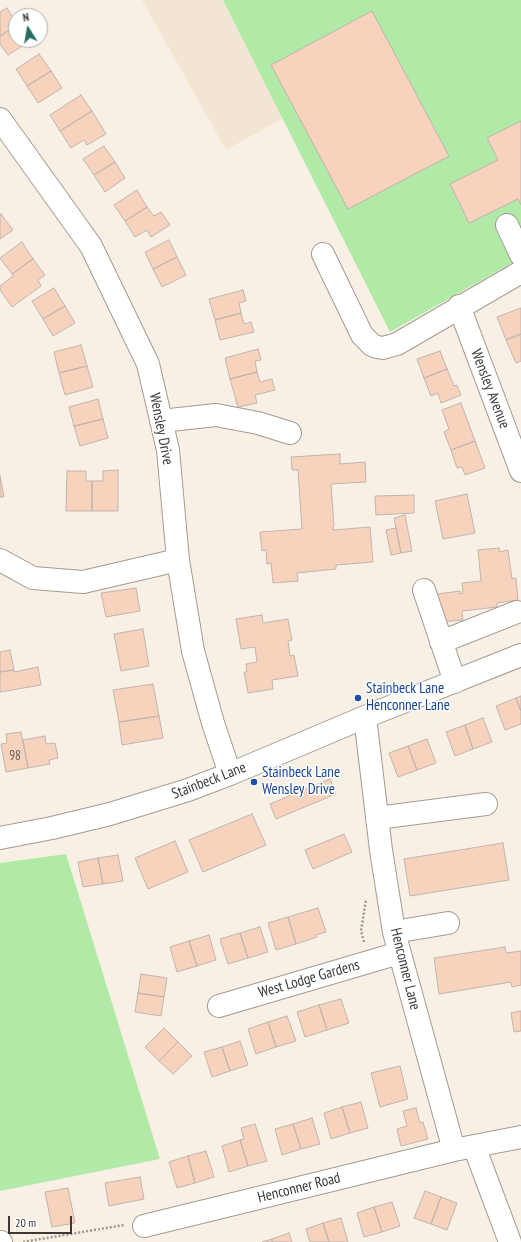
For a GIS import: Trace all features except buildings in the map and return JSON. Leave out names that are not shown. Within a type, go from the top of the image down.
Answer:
[{"type":"street","name":"Wensley Drive","points":[[0,120],[91,246],[148,364],[168,450],[178,560],[193,651],[213,723],[230,774]]},
{"type":"street","points":[[507,225],[521,255]]},
{"type":"street","points":[[323,254],[362,335],[372,345],[383,348],[397,344],[460,306],[521,272]]},
{"type":"street","name":"Wensley Avenue","points":[[460,306],[521,471]]},
{"type":"street","points":[[161,421],[216,415],[258,423],[290,433]]},
{"type":"street","points":[[0,560],[33,578],[83,582],[178,560]]},
{"type":"street","points":[[424,590],[455,682]]},
{"type":"street","points":[[441,642],[517,612]]},
{"type":"street","name":"Stainbeck Lane","points":[[0,838],[52,828],[153,802],[230,774],[365,717],[521,655]]},
{"type":"street","name":"Henconner Lane","points":[[365,717],[377,818],[397,943],[464,1148],[510,1242]]},
{"type":"street","points":[[377,818],[486,804]]},
{"type":"street","name":"West Lodge Gardens","points":[[219,1006],[397,943],[448,923]]},
{"type":"street","points":[[464,1148],[521,1137]]},
{"type":"street","name":"Henconner Road","points":[[144,1226],[464,1148]]},
{"type":"path","points":[[23,1242],[120,1225],[144,1226]]},
{"type":"shaded area","points":[[142,0],[223,0],[283,118],[226,150]]},
{"type":"green space","points":[[223,0],[521,0],[521,258],[390,332]]},
{"type":"green space","points":[[66,854],[160,1159],[0,1191],[0,863]]},
{"type":"place","name":"Stainbeck Lane Henconner Lane","points":[[358,698]]},
{"type":"place","name":"Stainbeck Lane Wensley Drive","points":[[254,782]]}]
